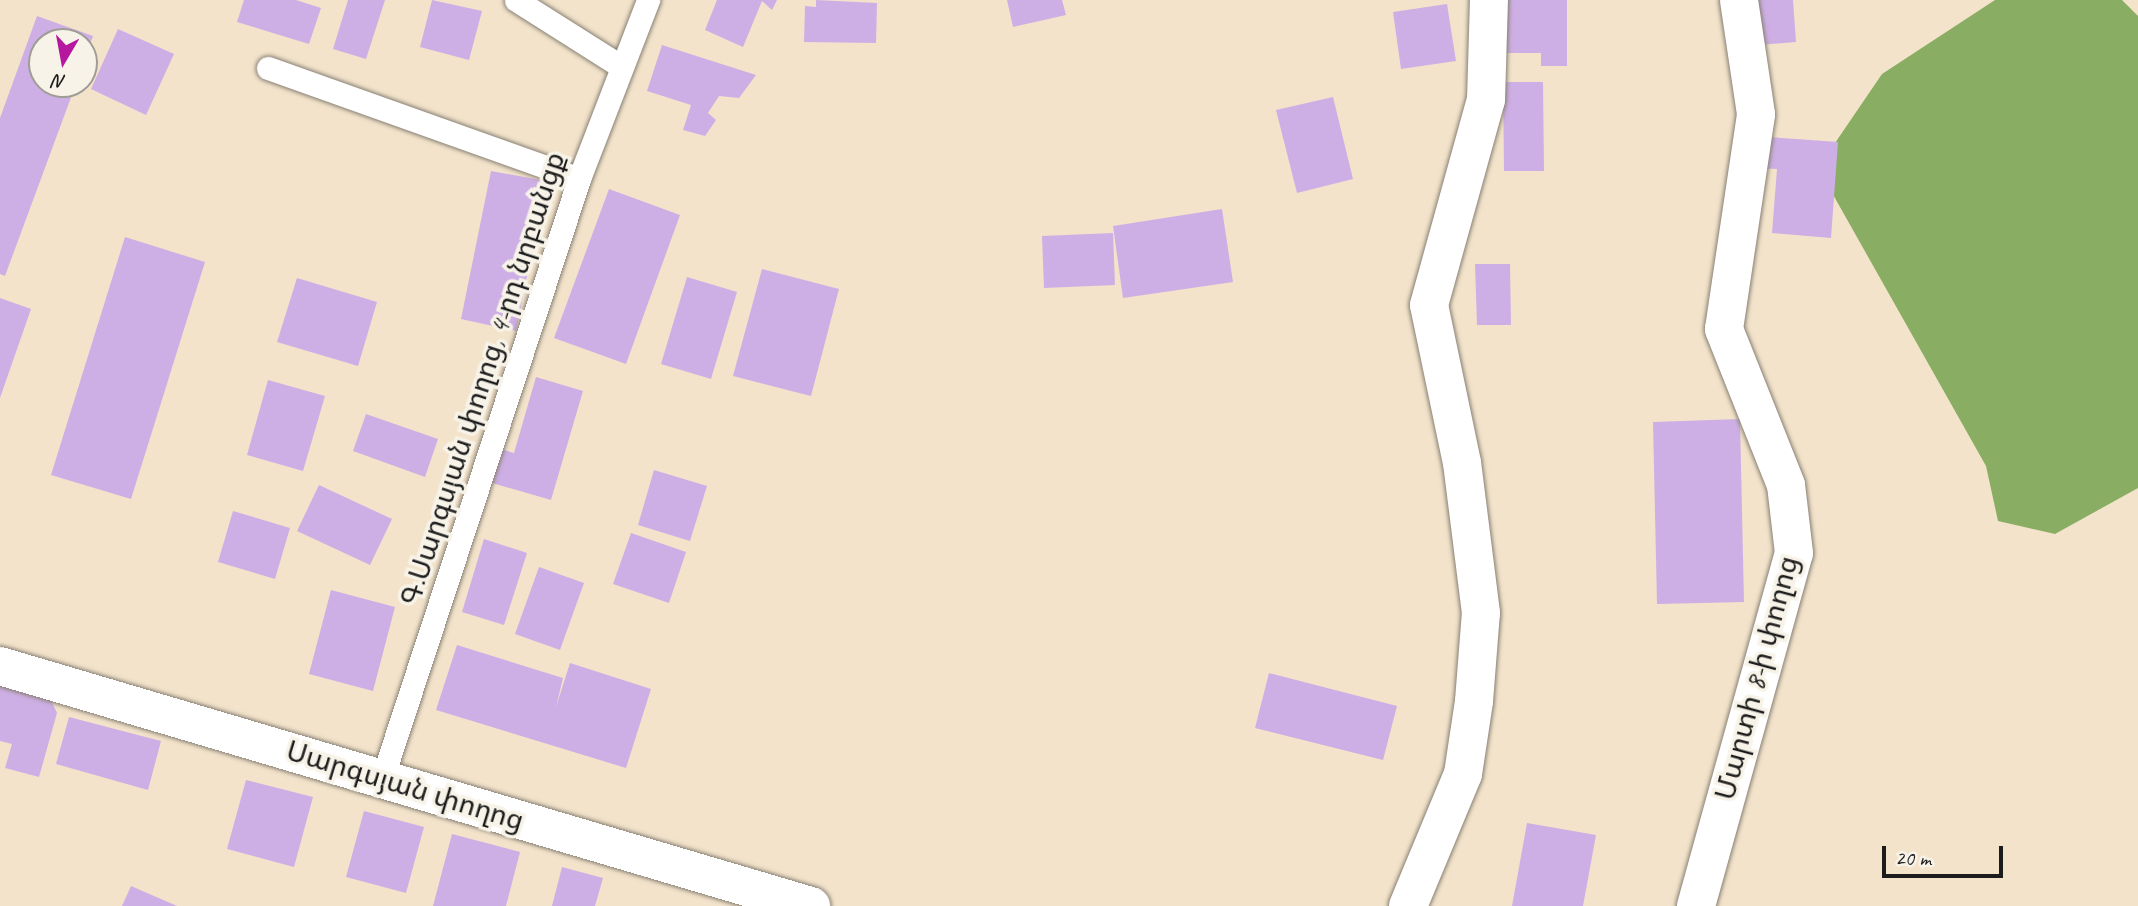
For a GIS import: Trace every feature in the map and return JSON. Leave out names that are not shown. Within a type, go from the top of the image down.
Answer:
[{"type":"street","points":[[1408,906],[1463,774],[1474,701],[1481,613],[1462,463],[1429,304],[1486,100],[1489,0]]},
{"type":"street","name":"Մարտի 8-ի փողոց","points":[[1696,906],[1794,553],[1786,485],[1724,329],[1756,114],[1739,0]]},
{"type":"street","name":"Սարգսյան փողոց","points":[[0,666],[811,906]]},
{"type":"lane","points":[[516,0],[622,68]]},
{"type":"lane","name":"Գ.Սարգսյան փողոց, 4-րդ նրբանցք","points":[[382,779],[579,179],[648,0]]},
{"type":"lane","points":[[268,68],[579,179]]},
{"type":"green space","points":[[1995,0],[2122,0],[2138,16],[2138,488],[2055,534],[1998,521],[1986,466],[1818,168],[1882,74]]},
{"type":"building","points":[[244,0],[296,0],[321,8],[309,44],[237,22]]},
{"type":"building","points":[[348,0],[385,0],[366,59],[333,49]]},
{"type":"building","points":[[432,0],[482,11],[469,60],[420,47]]},
{"type":"building","points":[[717,0],[777,0],[772,10],[762,1],[743,47],[705,30]]},
{"type":"building","points":[[816,0],[877,3],[876,43],[804,42],[805,6],[816,7]]},
{"type":"building","points":[[1007,0],[1062,0],[1066,15],[1013,27]]},
{"type":"building","points":[[1500,0],[1567,0],[1567,66],[1541,66],[1541,53],[1501,53]]},
{"type":"building","points":[[1757,0],[1793,0],[1796,42],[1757,45]]},
{"type":"building","points":[[1447,4],[1456,61],[1401,69],[1393,12]]},
{"type":"building","points":[[37,16],[71,28],[33,28]]},
{"type":"building","points":[[118,29],[174,54],[146,115],[98,92],[98,73]]},
{"type":"building","points":[[28,41],[28,98],[71,98],[5,276],[0,274],[0,118]]},
{"type":"building","points":[[662,45],[756,75],[739,98],[719,96],[708,113],[716,120],[705,136],[683,130],[691,105],[647,91]]},
{"type":"building","points":[[1503,82],[1543,82],[1544,171],[1504,171]]},
{"type":"building","points":[[1333,97],[1353,179],[1297,193],[1276,110]]},
{"type":"building","points":[[1754,136],[1838,142],[1831,238],[1772,233],[1777,169],[1752,168]]},
{"type":"building","points":[[491,171],[546,181],[516,331],[461,319]]},
{"type":"building","points":[[609,189],[680,215],[626,364],[554,338]]},
{"type":"building","points":[[1222,209],[1233,282],[1123,298],[1113,226]]},
{"type":"building","points":[[1113,233],[1115,285],[1044,288],[1042,236]]},
{"type":"building","points":[[125,237],[205,262],[131,499],[51,475]]},
{"type":"building","points":[[1475,264],[1510,264],[1511,325],[1477,325]]},
{"type":"building","points":[[762,269],[839,289],[811,396],[733,376]]},
{"type":"building","points":[[687,277],[737,292],[711,379],[661,364]]},
{"type":"building","points":[[297,278],[377,302],[358,366],[277,342]]},
{"type":"building","points":[[0,298],[31,309],[0,398]]},
{"type":"building","points":[[536,377],[583,391],[551,500],[492,483],[501,449],[514,453]]},
{"type":"building","points":[[268,380],[325,396],[303,471],[247,455]]},
{"type":"building","points":[[366,414],[438,439],[425,477],[353,451]]},
{"type":"building","points":[[1740,419],[1744,602],[1657,604],[1653,422]]},
{"type":"building","points":[[654,470],[707,486],[690,541],[638,525]]},
{"type":"building","points":[[319,485],[392,519],[370,565],[297,531]]},
{"type":"building","points":[[233,511],[290,528],[275,579],[218,562]]},
{"type":"building","points":[[631,533],[686,552],[669,603],[613,584]]},
{"type":"building","points":[[484,539],[527,553],[504,625],[462,612]]},
{"type":"building","points":[[539,567],[584,583],[560,650],[515,634]]},
{"type":"building","points":[[331,590],[395,607],[373,691],[309,674]]},
{"type":"building","points":[[457,645],[563,678],[556,707],[570,663],[651,689],[626,768],[436,710]]},
{"type":"building","points":[[1269,673],[1397,706],[1383,760],[1255,728]]},
{"type":"building","points":[[0,683],[49,696],[57,713],[39,777],[5,768],[12,744],[0,741]]},
{"type":"building","points":[[69,717],[161,741],[148,790],[56,764]]},
{"type":"building","points":[[246,780],[313,797],[294,867],[227,849]]},
{"type":"building","points":[[364,811],[424,827],[406,893],[346,877]]},
{"type":"building","points":[[1527,823],[1596,835],[1583,906],[1512,906]]},
{"type":"building","points":[[452,834],[520,852],[506,906],[433,906]]},
{"type":"building","points":[[562,867],[603,878],[595,906],[552,906]]},
{"type":"building","points":[[131,886],[177,906],[122,906]]}]
